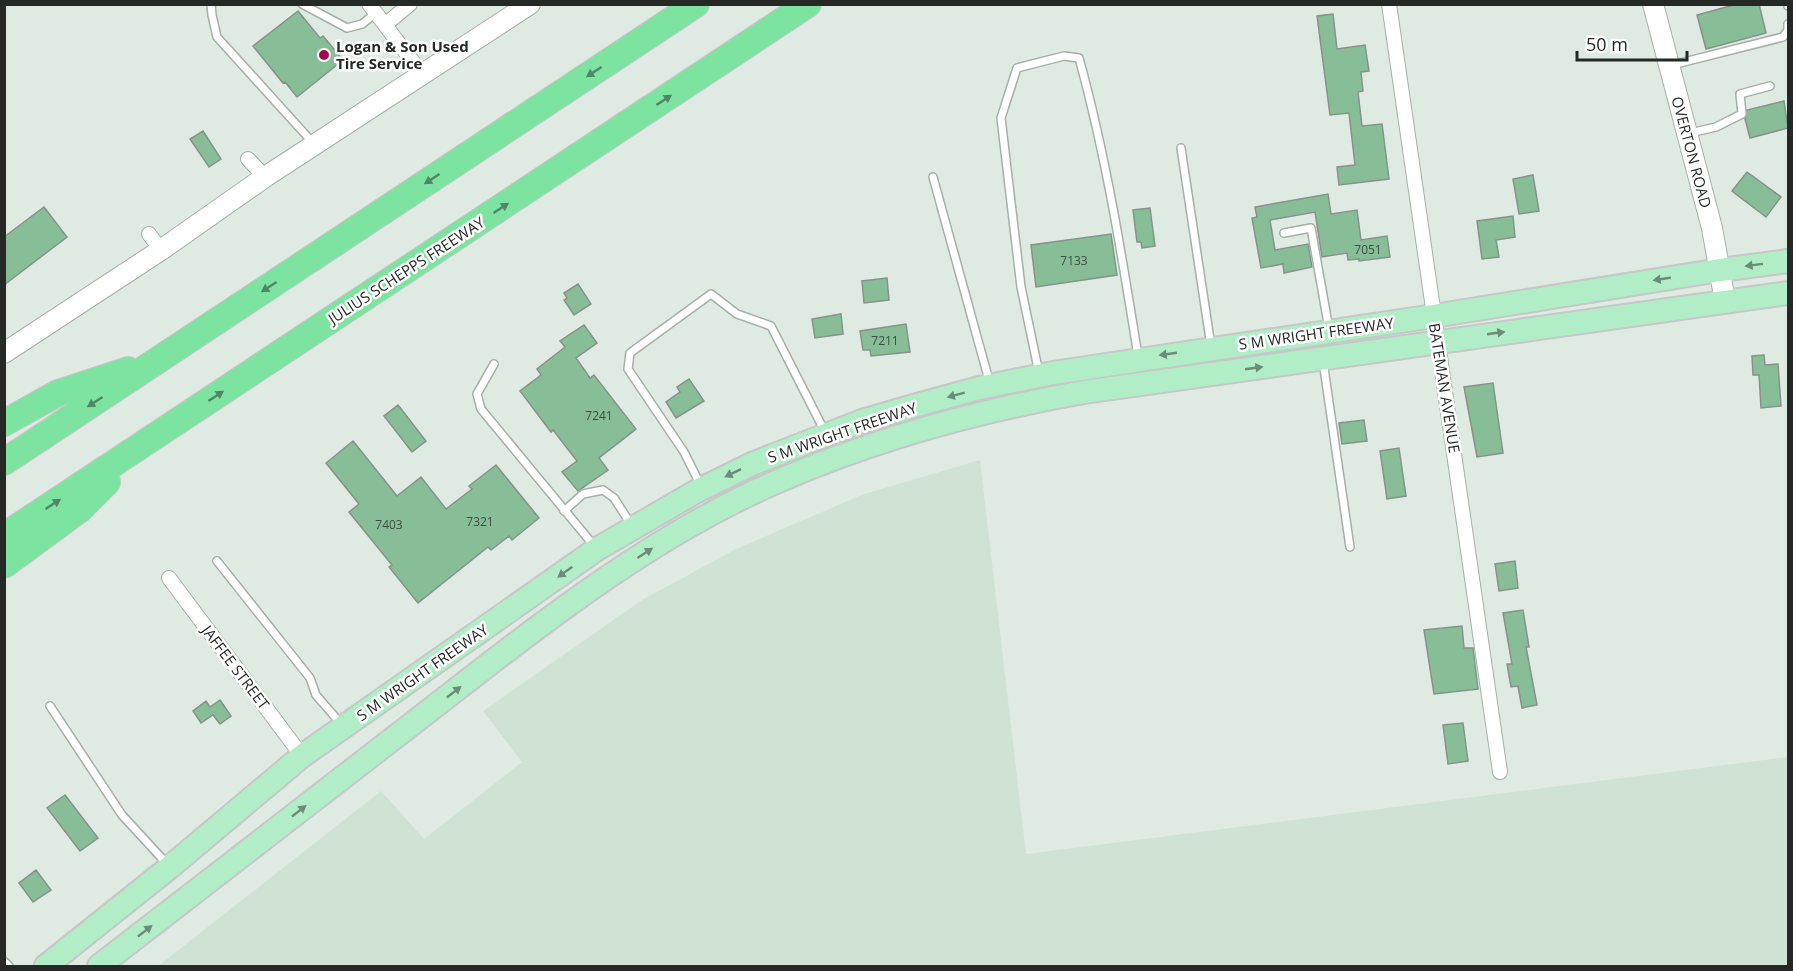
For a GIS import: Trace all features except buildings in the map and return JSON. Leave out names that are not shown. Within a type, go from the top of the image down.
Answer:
[{"type":"highway","points":[[4,462],[696,4]]},
{"type":"highway","name":"JULIUS SCHEPPS FREEWAY","points":[[4,536],[808,4]]},
{"type":"highway","points":[[4,423],[58,393],[162,358]]},
{"type":"highway","points":[[4,565],[79,510],[148,441]]},
{"type":"main road","points":[[4,353],[161,250],[265,177],[530,4]]},
{"type":"main road","name":"OVERTON ROAD","points":[[1653,4],[1712,228],[1725,301]]},
{"type":"main road","name":"S M WRIGHT FREEWAY","points":[[46,966],[170,867],[302,756],[597,549],[702,488],[754,463],[826,434],[917,405],[1040,375],[1138,358],[1434,316],[1788,261]]},
{"type":"main road","name":"S M WRIGHT FREEWAY","points":[[99,966],[543,622],[665,540],[782,479],[944,424],[1004,408],[1084,392],[1788,293]]},
{"type":"street","points":[[385,25],[410,4]]},
{"type":"street","name":"BATEMAN AVENUE","points":[[1389,4],[1500,772]]},
{"type":"street","points":[[373,9],[423,75]]},
{"type":"street","points":[[248,159],[265,177]]},
{"type":"street","points":[[149,234],[161,250]]},
{"type":"street","name":"JAFFEE STREET","points":[[169,578],[302,756]]},
{"type":"lane","points":[[211,4],[217,37],[315,145]]},
{"type":"lane","points":[[302,4],[348,28],[362,24],[373,9]]},
{"type":"lane","points":[[1669,66],[1783,37],[1788,30],[1788,24]]},
{"type":"lane","points":[[1040,375],[1021,287],[1001,118],[1017,68],[1064,56],[1079,58],[1096,120],[1125,270],[1138,358]]},
{"type":"lane","points":[[1687,133],[1716,127],[1742,114],[1740,94],[1770,87]]},
{"type":"lane","points":[[1181,148],[1211,348]]},
{"type":"lane","points":[[933,177],[990,386]]},
{"type":"lane","points":[[1284,233],[1311,228],[1329,331]]},
{"type":"lane","points":[[702,488],[684,452],[628,369],[630,353],[711,294],[737,314],[771,326],[826,434]]},
{"type":"lane","points":[[1322,358],[1350,547]]},
{"type":"lane","points":[[494,364],[477,394],[481,409],[597,549]]},
{"type":"lane","points":[[564,511],[583,494],[603,490],[614,498],[632,527]]},
{"type":"lane","points":[[218,561],[310,678],[316,695],[344,727]]},
{"type":"lane","points":[[50,706],[122,815],[170,867]]},
{"type":"lane","points":[[4,961],[9,966]]},
{"type":"shaded area","points":[[980,460],[1026,854],[1788,757],[1788,966],[158,966],[381,791],[424,839],[522,762],[483,711],[642,600],[736,549],[864,494]]},
{"type":"place","name":"Logan & Son Used Tire Service","points":[[324,55]]}]
